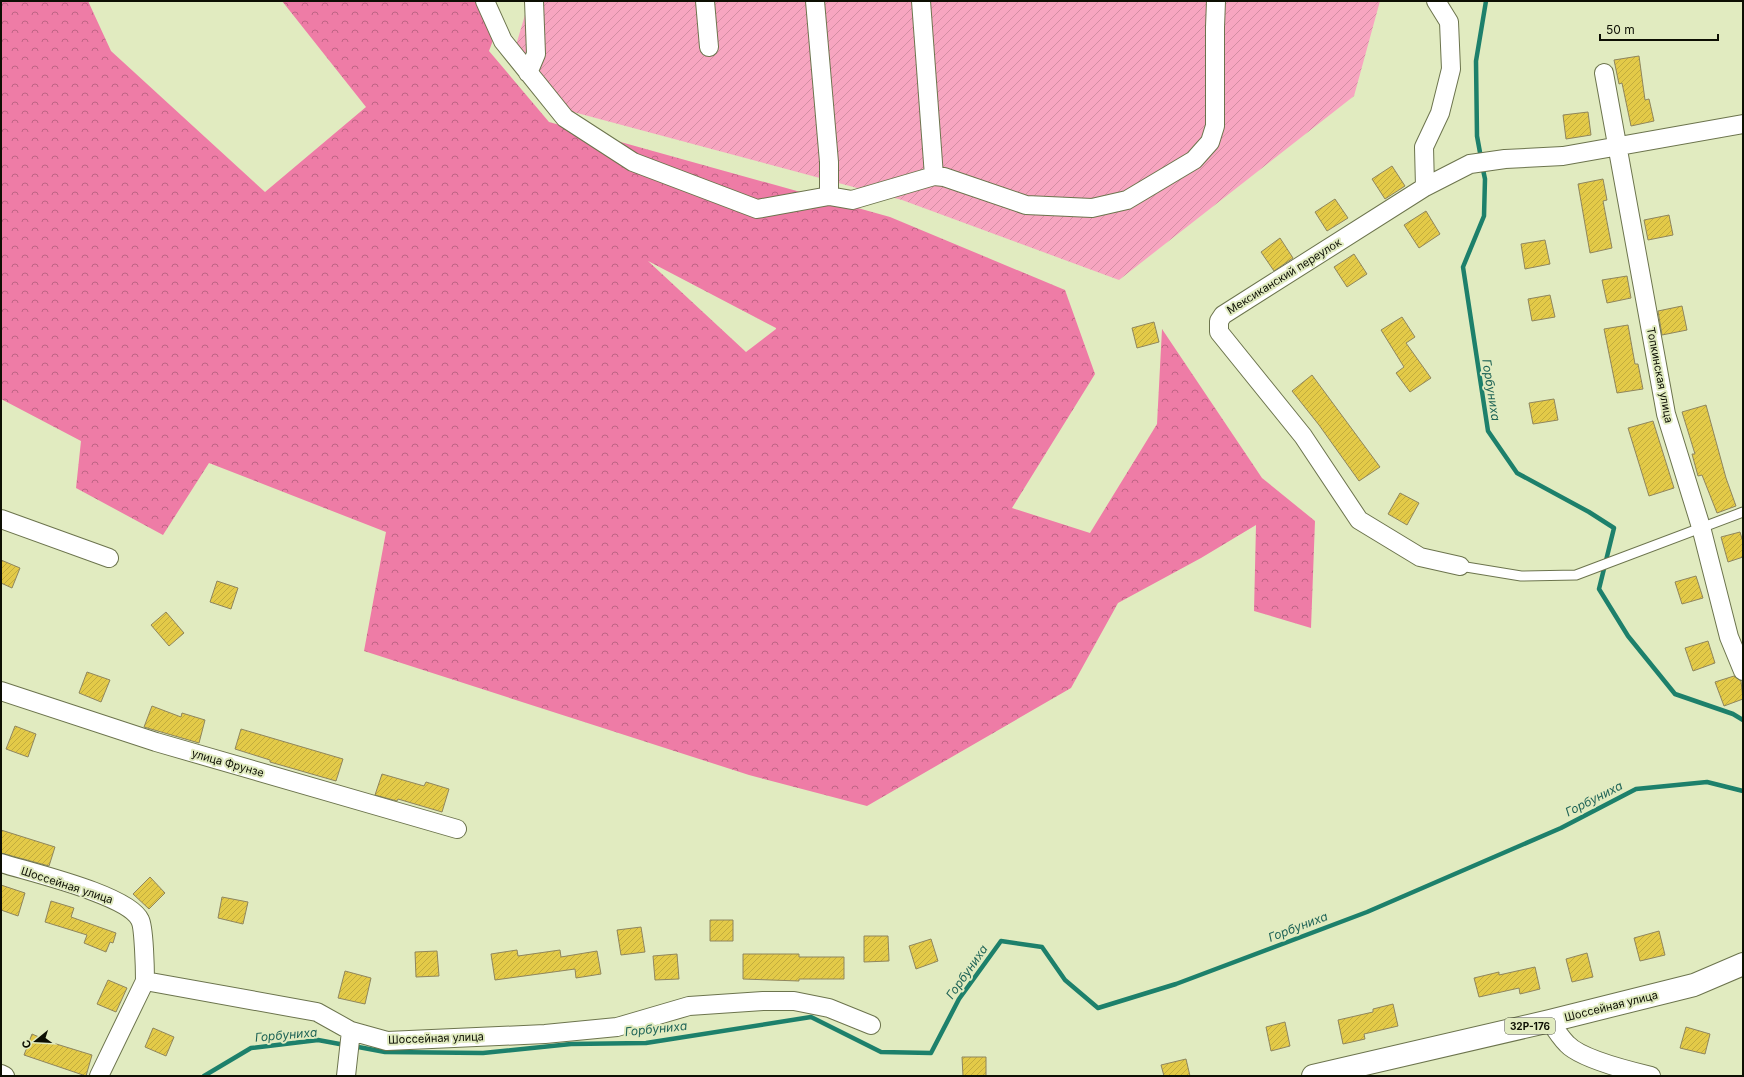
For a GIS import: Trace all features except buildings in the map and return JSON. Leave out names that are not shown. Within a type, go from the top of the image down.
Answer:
[{"type":"main road","name":"Шоссейная улица","points":[[1313,1076],[1550,1021],[1694,985],[1743,964]]},
{"type":"street","points":[[485,1],[503,41],[565,118],[633,162],[757,209],[829,196],[852,200],[934,176],[944,177],[1026,205],[1092,208],[1127,200],[1194,160],[1210,142],[1215,126],[1216,1]]},
{"type":"street","points":[[528,73],[536,54],[534,1]]},
{"type":"street","points":[[705,1],[709,47]]},
{"type":"street","points":[[815,1],[829,162],[829,196]]},
{"type":"street","points":[[921,1],[934,176]]},
{"type":"street","points":[[1425,187],[1424,148],[1440,113],[1452,68],[1449,22],[1436,1]]},
{"type":"street","name":"Топкинская улица","points":[[1604,73],[1666,414],[1701,527],[1729,637],[1743,671]]},
{"type":"street","name":"Мексиканский переулок","points":[[1460,566],[1420,557],[1359,520],[1303,436],[1218,332],[1219,321],[1223,315],[1425,187],[1470,164],[1505,159],[1563,156],[1743,124]]},
{"type":"street","points":[[1,519],[109,558]]},
{"type":"street","name":"улица Фрунзе","points":[[1,691],[156,742],[457,829]]},
{"type":"street","name":"Шоссейная улица","points":[[1,863],[107,896],[129,907],[141,920],[145,981],[317,1012],[351,1031],[387,1041],[545,1034],[617,1027],[689,1006],[763,1001],[794,1001],[828,1008],[871,1025]]},
{"type":"street","points":[[99,1076],[145,981]]},
{"type":"street","points":[[1550,1021],[1567,1045],[1585,1055],[1606,1063],[1651,1076]]},
{"type":"street","points":[[346,1076],[351,1031]]},
{"type":"street","points":[[1,1074],[5,1076]]},
{"type":"lane","points":[[1460,566],[1521,576],[1576,575],[1743,512]]},
{"type":"green space","points":[[1,1],[88,1],[111,51],[265,192],[366,107],[282,1],[495,1],[502,16],[489,51],[549,122],[890,217],[1065,290],[1095,374],[1012,508],[1090,533],[1157,424],[1162,329],[1262,478],[1315,521],[1311,628],[1254,611],[1256,525],[1201,558],[1118,603],[1071,688],[867,806],[749,775],[364,651],[386,532],[209,463],[163,535],[76,488],[81,441],[1,399]],"holes":[[[648,261],[776,328],[746,352]]]},
{"type":"shaded area","points":[[523,1],[1380,1],[1354,96],[1119,280],[902,200],[562,109],[514,52],[527,8]]},
{"type":"waterway","name":"Горбуниха","points":[[1481,158],[1477,136],[1476,61],[1486,1]]},
{"type":"waterway","name":"Горбуниха","points":[[1482,165],[1485,179],[1484,216],[1463,267],[1488,431],[1517,473],[1589,512],[1614,528],[1599,589],[1628,636],[1675,694],[1733,714],[1743,720]]},
{"type":"waterway","name":"Горбуниха","points":[[353,1046],[385,1052],[483,1053],[571,1044],[646,1043],[811,1017],[881,1052],[931,1053],[959,999],[1001,941],[1042,947],[1065,980],[1098,1008],[1176,984],[1367,912],[1561,828],[1636,789],[1707,782],[1743,791]]},
{"type":"waterway","name":"Горбуниха","points":[[204,1076],[251,1048],[318,1040],[345,1045]]}]
